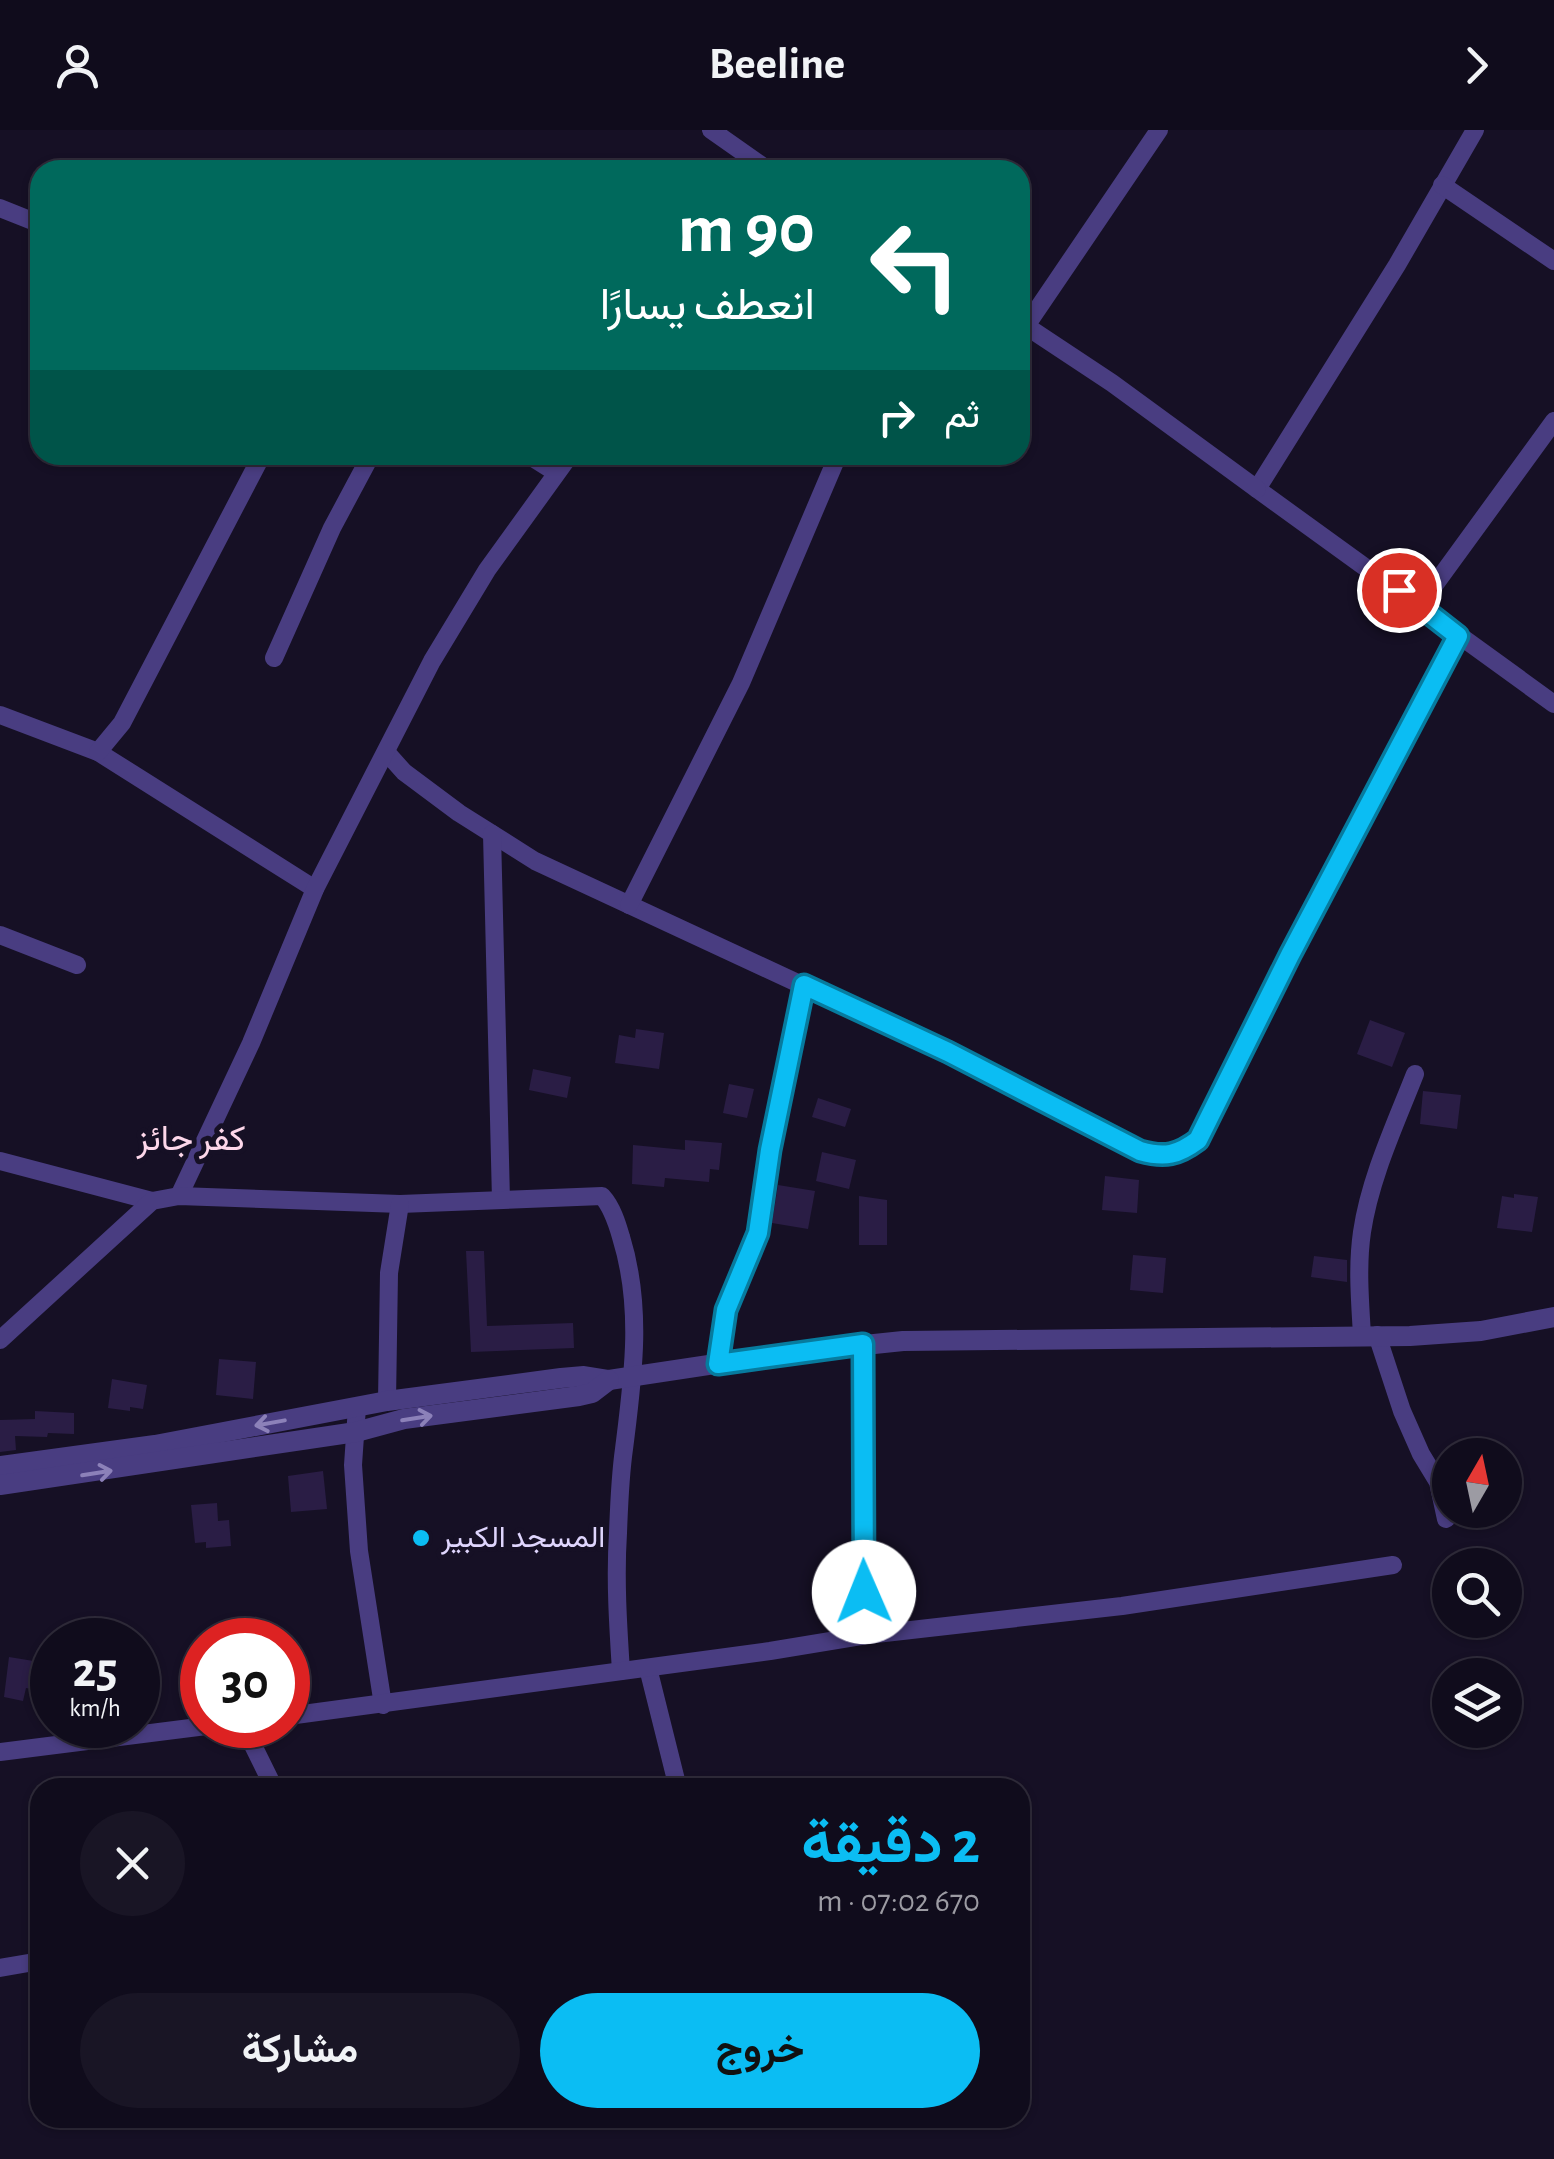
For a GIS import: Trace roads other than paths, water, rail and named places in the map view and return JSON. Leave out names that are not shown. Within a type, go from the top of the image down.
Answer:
[{"type":"street","points":[[711,130],[754,160]]},
{"type":"street","points":[[1030,314],[1159,130]]},
{"type":"street","points":[[1257,489],[1476,130]]},
{"type":"street","points":[[1442,186],[1554,261]]},
{"type":"street","points":[[0,208],[30,220]]},
{"type":"street","points":[[1030,329],[1112,383],[1554,704]]},
{"type":"street","points":[[1420,606],[1554,421]]},
{"type":"street","points":[[98,752],[122,723],[257,465]]},
{"type":"street","points":[[274,658],[365,465]]},
{"type":"street","points":[[544,465],[556,472]]},
{"type":"street","points":[[178,1196],[251,1043],[344,828],[388,753],[450,630],[562,465]]},
{"type":"street","points":[[629,905],[740,683],[834,465]]},
{"type":"street","points":[[388,753],[422,786],[553,871],[948,1052],[1140,1151],[1164,1156],[1185,1150],[1198,1140],[1290,955],[1458,636]]},
{"type":"street","points":[[0,715],[98,752],[315,889]]},
{"type":"street","points":[[492,834],[500,1200]]},
{"type":"street","points":[[0,935],[77,965]]},
{"type":"street","points":[[718,1364],[726,1310],[758,1233],[770,1150],[804,985]]},
{"type":"street","points":[[1415,1074],[1365,1214],[1358,1274],[1370,1335],[1420,1454],[1432,1473]]},
{"type":"street","points":[[0,1161],[152,1201],[178,1196],[400,1204],[605,1198],[631,1268],[636,1302],[617,1538],[621,1671]]},
{"type":"street","points":[[0,1340],[152,1201]]},
{"type":"street","points":[[387,1401],[389,1273],[400,1204]]},
{"type":"street","points":[[0,1466],[154,1444],[387,1401],[561,1378],[609,1380],[863,1344],[1481,1331],[1554,1317]]},
{"type":"street","points":[[863,1344],[867,1635]]},
{"type":"street","points":[[0,1485],[579,1396],[592,1393],[609,1380]]},
{"type":"street","points":[[357,1407],[352,1465],[359,1550],[384,1705]]},
{"type":"street","points":[[310,1713],[867,1635],[1122,1606],[1393,1565]]},
{"type":"street","points":[[648,1668],[676,1778]]},
{"type":"street","points":[[0,1752],[180,1729]]},
{"type":"street","points":[[255,1748],[269,1778]]},
{"type":"street","points":[[0,1968],[30,1963]]},
{"type":"place","name":"المسجد الكبير","points":[[421,1538]]},
{"type":"district","name":"كفر جائز","points":[[191,1139]]}]
